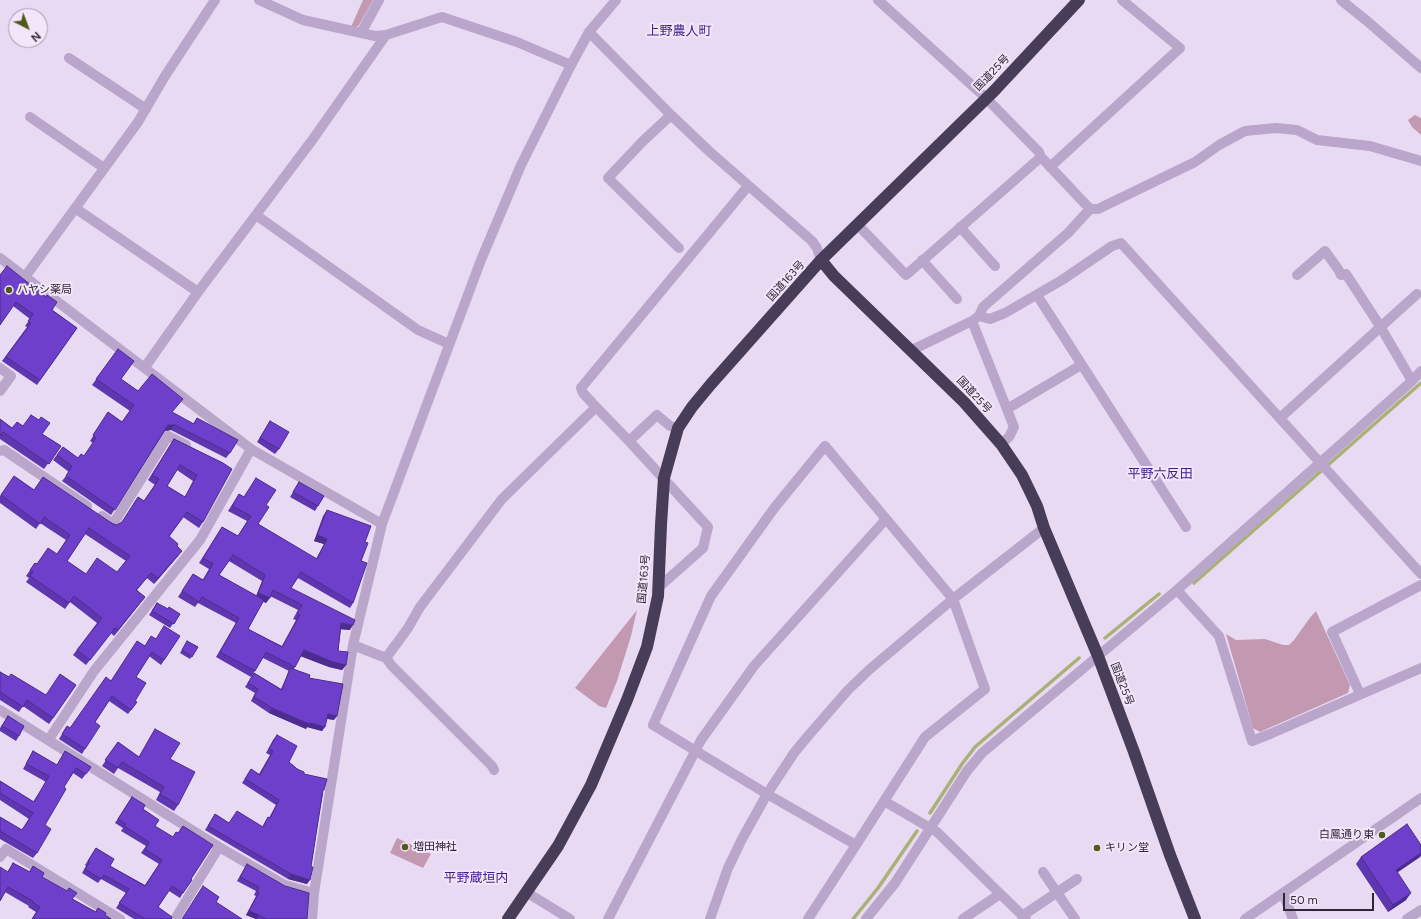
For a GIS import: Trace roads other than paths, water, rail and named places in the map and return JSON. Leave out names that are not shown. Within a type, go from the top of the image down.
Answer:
[{"type":"highway","name":"国道25号","points":[[1079,0],[986,98],[821,260],[834,276],[964,402],[1001,444],[1022,475],[1037,506],[1044,528],[1098,656],[1170,855],[1195,919]]},
{"type":"highway","name":"国道163号","points":[[508,919],[558,846],[591,786],[627,700],[647,647],[659,588],[664,478],[678,428],[710,384],[821,260]]},
{"type":"street","points":[[25,277],[138,122],[165,76],[215,0]]},
{"type":"street","points":[[259,0],[303,20],[375,36],[386,35],[442,17],[516,42],[570,65]]},
{"type":"street","points":[[361,33],[379,0]]},
{"type":"street","points":[[312,919],[314,894],[353,645],[382,524],[481,260],[518,173],[570,65],[589,32],[616,0]]},
{"type":"street","points":[[878,0],[986,98],[1039,152],[1041,157],[1090,209],[1098,209],[1194,162],[1219,145],[1246,131],[1276,128],[1297,130],[1317,140],[1370,146],[1421,161]]},
{"type":"street","points":[[1050,167],[1180,48],[1122,0]]},
{"type":"street","points":[[1341,0],[1367,20],[1421,68]]},
{"type":"street","points":[[589,32],[671,115],[748,186],[812,241],[817,248],[821,260]]},
{"type":"street","points":[[145,367],[198,292],[313,139],[386,35]]},
{"type":"street","points":[[69,58],[146,108]]},
{"type":"street","points":[[671,115],[642,142],[608,178],[679,248]]},
{"type":"street","points":[[30,116],[104,168]]},
{"type":"street","points":[[858,225],[906,275],[1041,157]]},
{"type":"street","points":[[659,588],[703,548],[708,527],[664,478],[583,393],[581,388],[748,186]]},
{"type":"street","points":[[75,208],[198,292]]},
{"type":"street","points":[[975,319],[983,307],[1068,233],[1090,209]]},
{"type":"street","points":[[256,214],[418,330],[449,344]]},
{"type":"street","points":[[960,227],[995,266]]},
{"type":"street","points":[[912,350],[975,319],[990,319],[1004,313],[1062,280],[1112,246],[1121,244],[1421,574]]},
{"type":"street","points":[[1297,275],[1324,251],[1341,275],[1346,274],[1380,326],[1412,381]]},
{"type":"street","points":[[0,258],[251,449],[382,524]]},
{"type":"street","points":[[922,260],[957,299]]},
{"type":"street","points":[[1280,418],[1417,294]]},
{"type":"street","points":[[1037,295],[1186,527]]},
{"type":"street","points":[[975,319],[1014,427],[1009,437],[1001,444]]},
{"type":"street","points":[[1007,409],[1081,365]]},
{"type":"street","points":[[0,368],[11,376],[0,391]]},
{"type":"street","points":[[866,919],[895,883],[967,771],[982,753],[1323,466],[1421,371]]},
{"type":"street","points":[[386,658],[408,628],[420,606],[502,499],[596,407]]},
{"type":"street","points":[[629,441],[657,415],[670,426],[678,428]]},
{"type":"street","points":[[0,451],[4,450],[113,524],[168,436],[196,450]]},
{"type":"street","points":[[808,919],[856,845],[925,737],[985,689],[953,599],[825,446],[775,507],[711,596],[653,725],[767,794],[856,845]]},
{"type":"street","points":[[49,739],[94,671],[200,540],[234,470],[251,449]]},
{"type":"street","points":[[608,919],[702,740],[754,666],[886,520]]},
{"type":"street","points":[[710,919],[728,868],[767,794],[794,754],[848,690],[953,599],[1044,528]]},
{"type":"street","points":[[1360,694],[1332,632],[1421,585]]},
{"type":"street","points":[[1177,590],[1219,636],[1252,741],[1421,668]]},
{"type":"street","points":[[353,645],[386,658],[392,666],[492,766],[494,770]]},
{"type":"street","points":[[0,710],[49,739],[219,847],[285,885],[314,894]]},
{"type":"street","points":[[1245,919],[1421,798]]},
{"type":"street","points":[[884,801],[937,832],[1024,917],[1077,879]]},
{"type":"street","points":[[176,919],[219,847]]},
{"type":"street","points":[[0,857],[6,849],[120,919]]},
{"type":"street","points":[[1043,872],[1075,919]]},
{"type":"street","points":[[526,892],[570,919]]},
{"type":"street","points":[[1283,893],[1293,919]]},
{"type":"street","points":[[963,919],[1000,894]]},
{"type":"street","points":[[1407,919],[1421,910]]},
{"type":"waterway","points":[[1194,583],[1421,383]]},
{"type":"waterway","points":[[1105,638],[1159,594]]},
{"type":"waterway","points":[[930,813],[975,747],[1079,658]]},
{"type":"waterway","points":[[853,919],[878,888],[917,831]]},
{"type":"place","name":"ハヤシ薬局","points":[[9,290]]},
{"type":"place","name":"白鳳通り東","points":[[1382,835]]},
{"type":"place","name":"増田神社","points":[[405,847]]},
{"type":"place","name":"キリン堂","points":[[1097,848]]},
{"type":"district","name":"上野農人町","points":[[679,31]]},
{"type":"district","name":"平野六反田","points":[[1160,474]]},
{"type":"district","name":"平野蔵垣内","points":[[476,878]]}]
